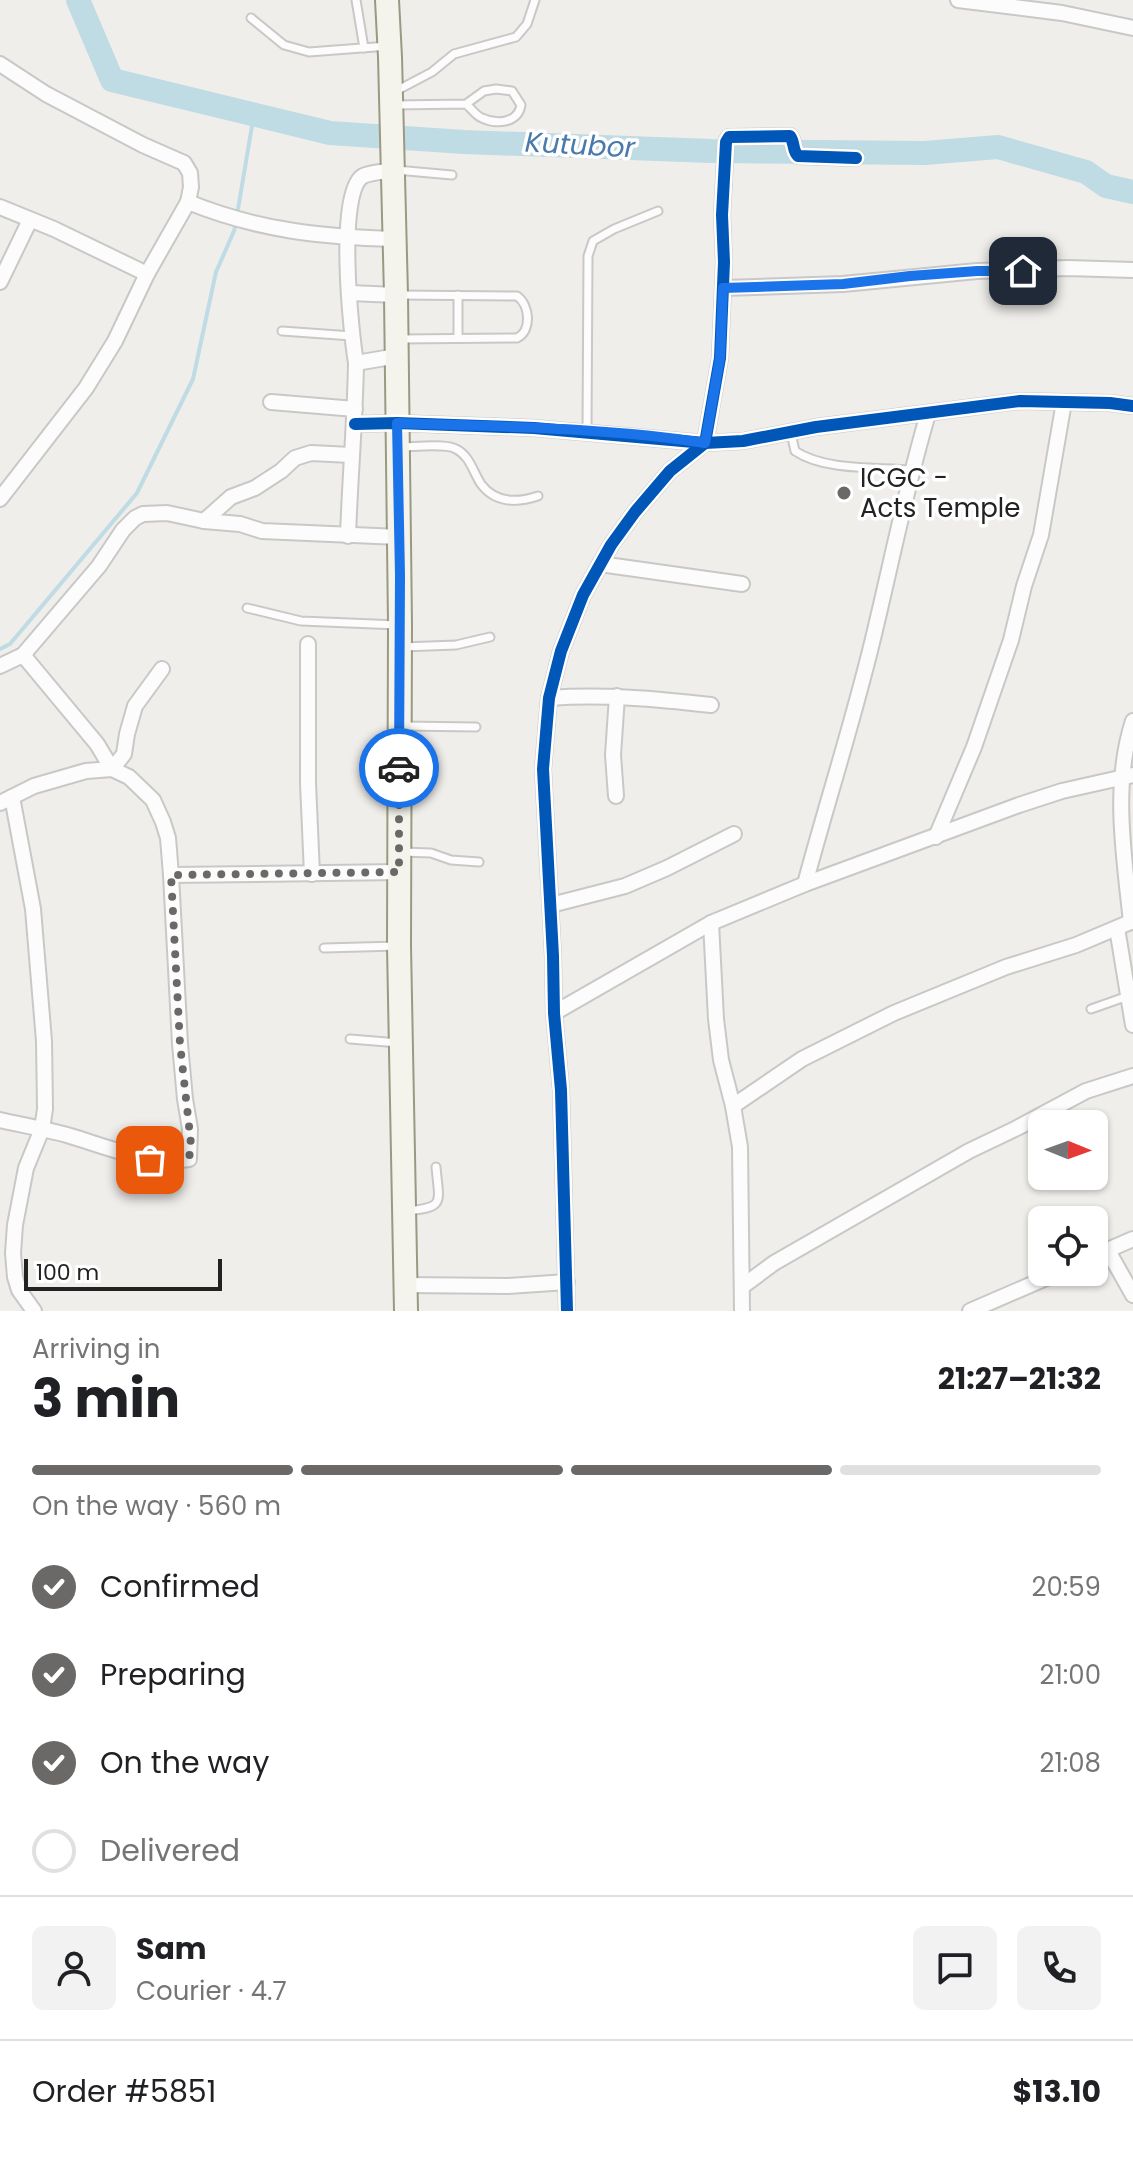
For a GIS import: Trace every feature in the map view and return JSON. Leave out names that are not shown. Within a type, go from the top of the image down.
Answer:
[{"type":"main road","points":[[387,0],[397,348],[399,946],[406,1311]]},
{"type":"street","points":[[958,0],[1062,6],[1133,28]]},
{"type":"street","points":[[0,64],[46,94],[184,163],[190,173],[191,187],[188,202],[147,274],[115,341],[86,388],[0,499]]},
{"type":"street","points":[[567,1311],[561,1090],[554,1013],[543,769],[549,698],[561,651],[583,595],[611,545],[670,471],[705,443],[720,358],[725,149],[729,137],[790,136],[798,156],[856,158]]},
{"type":"street","points":[[348,536],[356,363],[347,278],[347,238],[353,188],[363,177],[393,160]]},
{"type":"street","points":[[188,202],[225,217],[300,233],[395,239]]},
{"type":"street","points":[[0,207],[147,274]]},
{"type":"street","points":[[0,282],[30,220]]},
{"type":"street","points":[[723,288],[843,284],[977,271],[1068,268],[1133,270]]},
{"type":"street","points":[[350,293],[396,295]]},
{"type":"street","points":[[356,363],[397,348]]},
{"type":"street","points":[[271,402],[397,423],[534,428],[705,443],[743,441],[1020,401],[1133,406]]},
{"type":"street","points":[[936,837],[974,747],[1011,640],[1041,535],[1064,402]]},
{"type":"street","points":[[805,884],[858,698],[911,470],[928,414]]},
{"type":"street","points":[[204,521],[231,497],[255,488],[295,458],[311,453],[351,455]]},
{"type":"street","points":[[0,666],[23,655],[99,566],[123,530],[143,514],[167,513],[240,524],[262,531],[399,537]]},
{"type":"street","points":[[600,564],[742,584]]},
{"type":"street","points":[[308,644],[308,783],[312,874]]},
{"type":"street","points":[[23,655],[97,744],[112,769]]},
{"type":"street","points":[[112,769],[124,754],[135,706],[162,669]]},
{"type":"street","points":[[549,698],[617,696],[711,705]]},
{"type":"street","points":[[616,796],[613,755],[617,696]]},
{"type":"street","points":[[1133,721],[1127,776],[1125,867],[1128,996],[1133,1025]]},
{"type":"street","points":[[0,1120],[42,1129],[150,1160],[189,1159],[191,1144],[180,1044],[168,838],[153,800],[129,777],[112,769],[86,771],[34,786],[6,800],[31,899],[42,1006],[46,1088],[42,1129],[8,1225],[15,1277],[19,1290],[34,1311]]},
{"type":"street","points":[[554,1013],[711,923],[805,884],[1048,795],[1127,776]]},
{"type":"street","points":[[551,905],[625,886],[734,834]]},
{"type":"street","points":[[171,875],[312,874],[399,862]]},
{"type":"street","points":[[711,923],[721,1060],[740,1147],[742,1311]]},
{"type":"street","points":[[733,1106],[802,1059],[894,1013],[1006,967],[1076,945],[1127,924]]},
{"type":"street","points":[[743,1286],[774,1263],[969,1151],[1086,1091],[1133,1076]]},
{"type":"street","points":[[1108,1250],[1133,1239]]},
{"type":"street","points":[[1108,1262],[1133,1295]]},
{"type":"street","points":[[405,1285],[508,1286],[567,1282]]},
{"type":"street","points":[[970,1311],[1028,1286]]},
{"type":"lane","points":[[356,0],[364,48]]},
{"type":"lane","points":[[392,107],[454,54],[516,37],[527,24],[535,0]]},
{"type":"lane","points":[[251,18],[284,45],[309,52],[390,45]]},
{"type":"lane","points":[[392,107],[466,104],[484,91],[496,89],[512,91],[521,105],[520,113],[506,121],[480,118],[466,104]]},
{"type":"lane","points":[[393,160],[452,175]]},
{"type":"lane","points":[[587,432],[588,256],[593,241],[658,211]]},
{"type":"lane","points":[[396,295],[517,296],[526,306],[527,330],[517,338],[458,338],[397,348]]},
{"type":"lane","points":[[458,295],[458,338]]},
{"type":"lane","points":[[282,331],[352,336]]},
{"type":"lane","points":[[791,432],[795,451],[808,460],[911,470]]},
{"type":"lane","points":[[398,447],[454,447],[464,455],[482,485],[495,496],[508,501],[538,496]]},
{"type":"lane","points":[[247,608],[301,621],[456,645],[490,637]]},
{"type":"lane","points":[[399,726],[476,727]]},
{"type":"lane","points":[[399,862],[431,853],[451,860],[479,862]]},
{"type":"lane","points":[[324,948],[399,946]]},
{"type":"lane","points":[[1091,1009],[1128,996]]},
{"type":"lane","points":[[350,1039],[401,1043]]},
{"type":"lane","points":[[405,1211],[428,1209],[439,1201],[436,1167]]},
{"type":"waterway","name":"Kutubor","points":[[78,0],[112,80],[330,133],[464,142],[711,151],[925,153],[998,147],[1086,172],[1106,186],[1133,192]]},
{"type":"waterway","points":[[237,215],[254,114]]},
{"type":"waterway","points":[[0,649],[10,644],[137,493],[193,379],[216,272],[236,223]]},
{"type":"cycle path","points":[[567,1311],[561,1090],[554,1013],[543,769],[549,698],[561,651],[583,595],[611,545],[670,471],[705,443],[720,358],[726,142],[729,137],[790,136],[798,156],[856,158]]},
{"type":"cycle path","points":[[355,424],[534,428],[705,443],[743,441],[816,427],[1020,401],[1133,406]]},
{"type":"way so far","points":[[150,1160],[189,1159],[191,1144],[180,1044],[171,875],[399,872],[399,768]]},
{"type":"place","name":"ICGC - Acts Temple","points":[[844,493]]},
{"type":"route","points":[[399,768],[397,423],[534,428],[705,443],[720,358],[723,288],[843,284],[977,271],[1023,271]]}]
